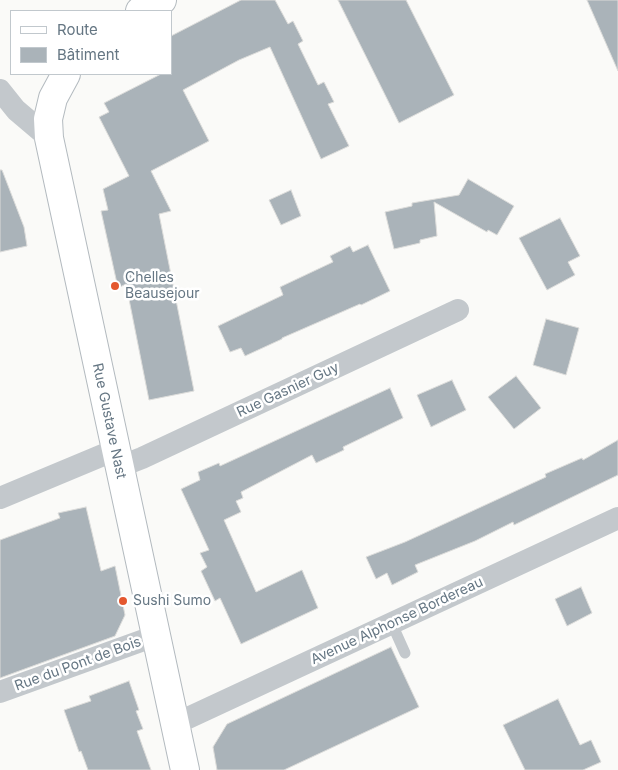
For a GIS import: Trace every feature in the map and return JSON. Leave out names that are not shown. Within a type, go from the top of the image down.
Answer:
[{"type":"street","points":[[142,10],[162,0]]},
{"type":"street","name":"Rue Gustave Nast","points":[[65,75],[53,98],[48,119],[49,138],[185,770]]},
{"type":"street","points":[[0,90],[16,110],[49,138]]},
{"type":"street","name":"Rue Gasnier Guy","points":[[0,498],[117,459],[142,458],[458,310]]},
{"type":"street","name":"Avenue Alphonse Bordereau","points":[[175,724],[618,518]]},
{"type":"street","name":"Rue du Pont de Bois","points":[[0,692],[155,636]]},
{"type":"lane","points":[[392,624],[405,652]]},
{"type":"building","points":[[241,0],[275,0],[288,24],[293,21],[303,41],[298,44],[318,85],[324,82],[334,102],[328,104],[349,146],[321,159],[270,47],[239,60],[183,90],[209,141],[151,171],[171,211],[159,214],[194,391],[149,400],[126,284],[118,288],[101,211],[108,210],[103,189],[129,176],[99,117],[109,112],[104,103],[159,75],[172,75],[172,35]]},
{"type":"building","points":[[338,0],[406,0],[454,95],[399,123]]},
{"type":"building","points":[[587,0],[618,0],[618,71]]},
{"type":"building","points":[[0,170],[2,170],[24,227],[27,246],[0,252]]},
{"type":"building","points":[[468,179],[514,206],[497,235],[488,230],[487,232],[434,202],[437,236],[420,240],[420,243],[394,249],[385,212],[412,206],[412,203],[459,195]]},
{"type":"building","points":[[291,190],[301,216],[281,225],[269,200]]},
{"type":"building","points":[[560,218],[580,256],[568,262],[575,275],[547,290],[519,238]]},
{"type":"building","points":[[368,245],[390,291],[245,356],[241,348],[230,352],[218,326],[283,295],[280,287],[333,262],[330,256],[350,246],[353,252]]},
{"type":"building","points":[[546,319],[579,328],[566,375],[533,365]]},
{"type":"building","points":[[516,376],[541,408],[514,429],[488,397]]},
{"type":"building","points":[[452,380],[466,410],[431,427],[417,395]]},
{"type":"building","points":[[390,388],[403,418],[343,447],[344,450],[316,463],[312,455],[241,492],[243,498],[236,501],[241,512],[224,520],[256,592],[302,570],[318,608],[241,644],[220,598],[215,601],[201,571],[207,567],[200,553],[209,550],[181,489],[200,480],[198,472],[219,463],[220,466]]},
{"type":"building","points":[[618,440],[618,475],[514,525],[513,522],[475,541],[415,565],[418,572],[392,585],[387,573],[376,579],[366,557],[405,542],[546,477],[545,474],[582,458],[583,460]]},
{"type":"building","points":[[86,507],[101,571],[115,566],[125,615],[115,636],[0,678],[0,540],[60,518],[58,513]]},
{"type":"building","points":[[581,587],[592,613],[567,626],[555,599]]},
{"type":"building","points":[[391,647],[419,707],[284,770],[217,770],[213,747],[227,724]]},
{"type":"building","points":[[129,681],[139,710],[136,711],[143,729],[137,731],[151,770],[88,770],[81,751],[79,752],[64,710],[91,701],[89,696]]},
{"type":"building","points":[[558,699],[580,745],[591,740],[601,762],[583,770],[525,770],[503,725]]},
{"type":"place","name":"Chelles Beausejour","points":[[115,286]]},
{"type":"place","name":"Sushi Sumo","points":[[123,601]]}]
